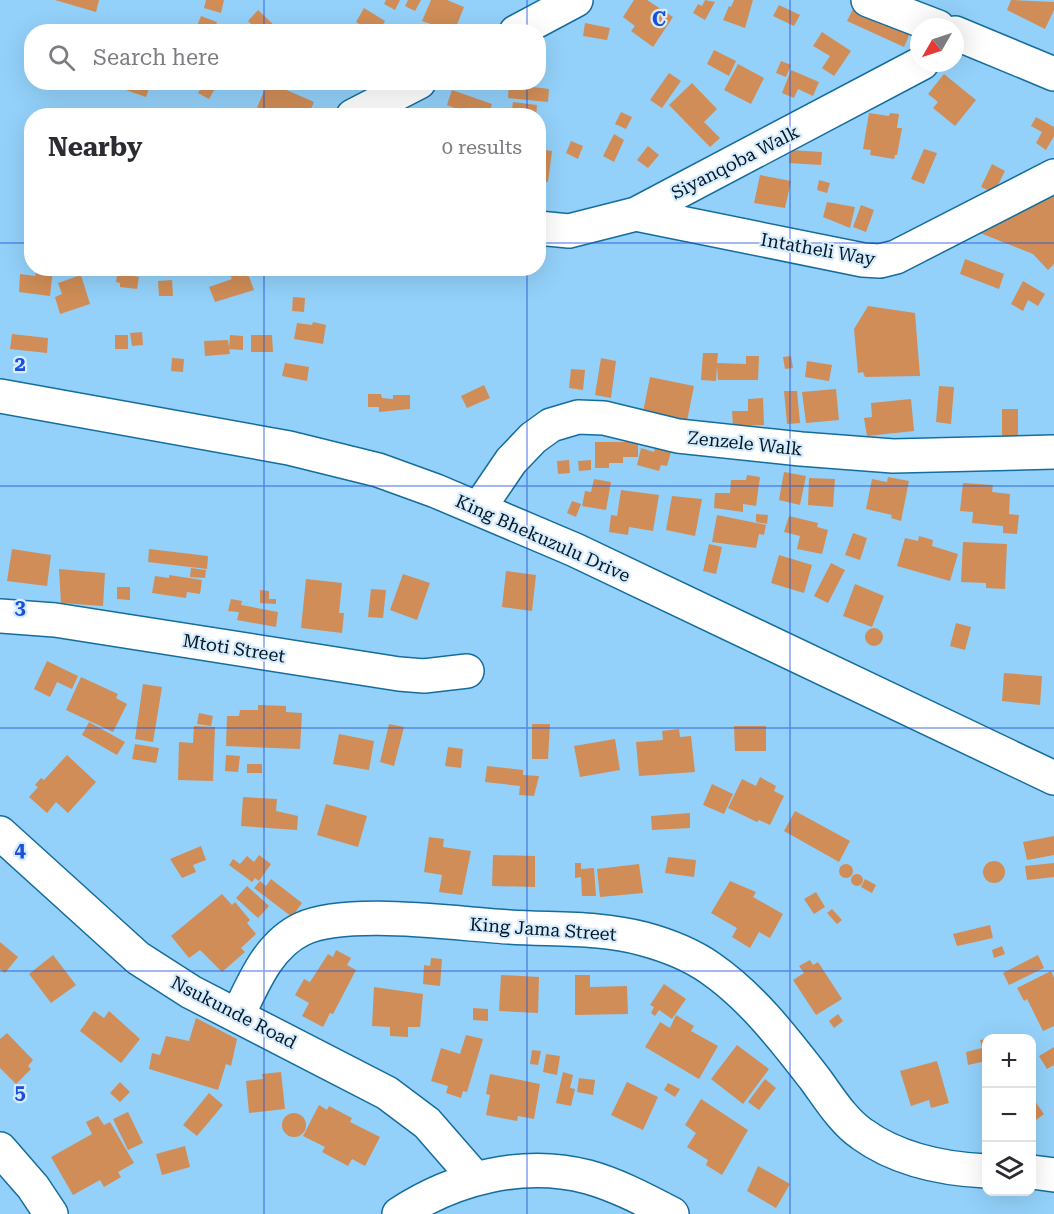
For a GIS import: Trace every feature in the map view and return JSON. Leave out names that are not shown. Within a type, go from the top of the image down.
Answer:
[{"type":"street","points":[[531,24],[576,0]]},
{"type":"street","points":[[868,0],[912,18]]},
{"type":"street","points":[[964,39],[1054,74]]},
{"type":"street","name":"Siyanqoba Walk","points":[[546,229],[569,231],[636,214],[910,69]]},
{"type":"street","points":[[378,108],[412,97]]},
{"type":"street","name":"Intatheli Way","points":[[636,214],[863,260],[880,261],[912,250],[1054,176]]},
{"type":"street","name":"King Bhekuzulu Drive","points":[[0,396],[237,437],[332,457],[409,481],[479,508],[575,550],[1054,778]]},
{"type":"street","name":"Zenzele Walk","points":[[479,508],[511,461],[533,438],[551,425],[578,417],[604,418],[678,436],[893,456],[1054,452]]},
{"type":"street","name":"Mtoti Street","points":[[0,616],[55,620],[399,674],[424,676],[468,671]]},
{"type":"street","name":"Nsukunde Road","points":[[0,833],[138,958],[191,992],[349,1072],[409,1108],[427,1123],[476,1178]]},
{"type":"street","name":"King Jama Street","points":[[238,1015],[257,975],[286,939],[302,930],[326,922],[372,919],[445,922],[592,930],[642,939],[678,951],[709,967],[737,989],[861,1133],[889,1149],[924,1162],[959,1170],[982,1171]]},
{"type":"street","points":[[0,1149],[33,1187],[51,1214]]},
{"type":"street","points":[[399,1214],[448,1187],[476,1178],[531,1170],[588,1177],[636,1195],[672,1214]]},
{"type":"street","points":[[1036,1173],[1054,1175]]},
{"type":"building","points":[[55,0],[99,0],[96,12]]},
{"type":"building","points":[[206,0],[224,0],[221,13],[204,8]]},
{"type":"building","points":[[386,0],[400,0],[395,10],[384,4]]},
{"type":"building","points":[[408,0],[421,0],[415,11],[405,6]]},
{"type":"building","points":[[431,0],[447,0],[464,7],[457,24],[431,24],[422,21]]},
{"type":"building","points":[[634,0],[647,0],[673,17],[653,47],[631,31],[635,26],[623,17]]},
{"type":"building","points":[[705,0],[715,2],[705,20],[693,13],[698,4],[702,6]]},
{"type":"building","points":[[734,0],[753,0],[745,28],[723,20]]},
{"type":"building","points":[[1011,0],[1054,2],[1054,10],[1045,29],[1007,10]]},
{"type":"building","points":[[779,5],[800,15],[794,26],[773,16]]},
{"type":"building","points":[[364,8],[385,21],[383,24],[356,22]]},
{"type":"building","points":[[853,9],[910,33],[904,47],[847,21]]},
{"type":"building","points":[[258,10],[273,24],[251,24],[248,21]]},
{"type":"building","points":[[201,16],[217,22],[216,24],[198,24]]},
{"type":"building","points":[[585,23],[610,28],[607,40],[583,36]]},
{"type":"building","points":[[822,32],[851,51],[834,76],[822,68],[830,56],[813,46]]},
{"type":"building","points":[[714,50],[736,61],[729,76],[707,64]]},
{"type":"building","points":[[781,61],[791,65],[786,77],[776,73]]},
{"type":"building","points":[[738,64],[764,78],[751,104],[724,90]]},
{"type":"building","points":[[791,70],[819,82],[813,96],[798,89],[794,98],[782,93]]},
{"type":"building","points":[[669,73],[681,81],[662,108],[650,100]]},
{"type":"building","points":[[944,74],[976,100],[955,126],[933,108],[938,102],[928,94]]},
{"type":"building","points":[[692,83],[717,109],[704,122],[720,138],[710,147],[669,105]]},
{"type":"building","points":[[549,89],[548,102],[508,98],[509,90]]},
{"type":"building","points":[[126,90],[148,90],[146,97]]},
{"type":"building","points":[[200,90],[214,90],[209,99],[198,93]]},
{"type":"building","points":[[265,90],[286,90],[314,102],[311,108],[257,108]]},
{"type":"building","points":[[452,90],[492,104],[491,108],[455,108],[447,105]]},
{"type":"building","points":[[513,102],[537,105],[537,108],[512,108]]},
{"type":"building","points":[[621,112],[632,117],[626,129],[615,124]]},
{"type":"building","points":[[869,113],[889,116],[890,113],[899,114],[897,128],[902,128],[897,155],[894,159],[870,155],[871,150],[863,149]]},
{"type":"building","points":[[1036,117],[1054,127],[1054,136],[1046,150],[1036,143],[1042,132],[1031,126]]},
{"type":"building","points":[[614,134],[624,140],[614,162],[603,156]]},
{"type":"building","points":[[571,141],[583,146],[578,159],[566,153]]},
{"type":"building","points":[[648,146],[659,155],[648,168],[637,160]]},
{"type":"building","points":[[924,149],[937,153],[924,184],[911,179]]},
{"type":"building","points":[[546,150],[552,151],[548,182],[546,182]]},
{"type":"building","points":[[790,150],[822,152],[821,165],[789,163]]},
{"type":"building","points":[[992,164],[1005,171],[994,193],[981,187]]},
{"type":"building","points":[[760,175],[791,181],[785,208],[754,203]]},
{"type":"building","points":[[819,180],[830,183],[827,193],[817,190]]},
{"type":"building","points":[[1054,194],[1054,264],[1048,270],[1033,254],[975,231]]},
{"type":"building","points":[[827,202],[855,207],[850,228],[823,217]]},
{"type":"building","points":[[861,205],[874,210],[866,232],[853,227]]},
{"type":"building","points":[[965,259],[1004,274],[999,289],[960,274]]},
{"type":"building","points":[[20,274],[52,276],[50,296],[19,292]]},
{"type":"building","points":[[81,276],[90,304],[60,314],[55,297],[62,294],[58,283]]},
{"type":"building","points":[[117,276],[139,277],[137,289],[120,287],[120,283],[116,282]]},
{"type":"building","points":[[230,276],[249,276],[254,290],[215,302],[209,287],[232,279]]},
{"type":"building","points":[[172,280],[173,296],[159,296],[158,281]]},
{"type":"building","points":[[1023,281],[1045,294],[1038,306],[1028,300],[1023,311],[1011,304]]},
{"type":"building","points":[[293,297],[305,298],[304,312],[292,311]]},
{"type":"building","points":[[868,306],[915,313],[920,376],[865,377],[863,372],[858,373],[854,329]]},
{"type":"building","points":[[313,322],[326,325],[323,344],[294,339],[297,323],[312,325]]},
{"type":"building","points":[[142,332],[143,345],[132,346],[130,333]]},
{"type":"building","points":[[12,334],[48,338],[47,353],[10,349]]},
{"type":"building","points":[[115,335],[128,335],[128,349],[115,349]]},
{"type":"building","points":[[230,335],[243,336],[243,350],[229,349]]},
{"type":"building","points":[[251,335],[272,335],[273,352],[251,352]]},
{"type":"building","points":[[228,340],[230,354],[205,356],[204,341]]},
{"type":"building","points":[[703,353],[718,353],[717,363],[746,364],[746,356],[759,356],[758,380],[718,380],[717,366],[716,381],[701,380]]},
{"type":"building","points":[[791,356],[793,368],[785,369],[783,357]]},
{"type":"building","points":[[172,358],[184,359],[183,372],[171,371]]},
{"type":"building","points":[[601,358],[616,361],[611,398],[595,395]]},
{"type":"building","points":[[807,361],[832,365],[829,381],[805,377]]},
{"type":"building","points":[[285,363],[309,367],[307,381],[282,376]]},
{"type":"building","points":[[571,369],[585,370],[583,390],[569,388]]},
{"type":"building","points":[[650,377],[694,386],[687,421],[643,412]]},
{"type":"building","points":[[484,385],[490,398],[467,408],[461,396]]},
{"type":"building","points":[[939,386],[954,387],[951,424],[936,422]]},
{"type":"building","points":[[836,389],[839,420],[806,423],[802,392]]},
{"type":"building","points":[[784,391],[797,391],[800,423],[787,424]]},
{"type":"building","points":[[368,394],[381,394],[382,398],[393,399],[393,395],[410,395],[410,409],[379,412],[379,407],[368,407]]},
{"type":"building","points":[[763,398],[764,425],[733,426],[732,411],[748,411],[748,399]]},
{"type":"building","points":[[911,399],[914,431],[867,436],[864,418],[872,417],[871,403]]},
{"type":"building","points":[[1002,409],[1018,409],[1018,436],[1002,436]]},
{"type":"building","points":[[595,442],[638,442],[638,457],[623,457],[623,463],[609,463],[609,468],[595,468]]},
{"type":"building","points":[[641,448],[654,452],[655,448],[671,452],[667,466],[661,465],[659,471],[637,465]]},
{"type":"building","points":[[569,460],[570,473],[558,474],[557,461]]},
{"type":"building","points":[[591,460],[591,470],[579,471],[578,461]]},
{"type":"building","points":[[784,472],[806,476],[800,505],[779,500]]},
{"type":"building","points":[[747,475],[760,477],[756,506],[743,504],[743,512],[714,508],[715,493],[730,493],[731,480],[746,480]]},
{"type":"building","points":[[888,477],[909,481],[901,521],[891,518],[892,515],[866,509],[872,479],[887,482]]},
{"type":"building","points":[[809,478],[835,479],[833,507],[808,505]]},
{"type":"building","points":[[594,479],[611,482],[606,510],[582,506],[585,491],[591,492]]},
{"type":"building","points":[[963,483],[993,485],[992,492],[1010,494],[1009,514],[1019,515],[1017,534],[1003,533],[1003,526],[972,523],[973,512],[960,511]]},
{"type":"building","points":[[621,490],[659,495],[653,531],[629,527],[628,535],[609,532],[611,515],[617,516]]},
{"type":"building","points":[[672,496],[702,499],[695,536],[666,530]]},
{"type":"building","points":[[572,501],[581,504],[576,517],[567,513]]},
{"type":"building","points":[[756,514],[768,515],[767,524],[756,522]]},
{"type":"building","points":[[717,515],[766,525],[764,535],[759,534],[756,548],[712,542]]},
{"type":"building","points":[[789,516],[818,523],[817,527],[828,530],[822,554],[797,549],[800,536],[784,532]]},
{"type":"building","points":[[853,533],[867,538],[860,560],[845,555]]},
{"type":"building","points":[[919,536],[933,540],[932,546],[958,554],[950,581],[897,566],[905,538],[918,541]]},
{"type":"building","points":[[963,542],[1007,544],[1005,589],[986,588],[986,583],[961,582]]},
{"type":"building","points":[[709,544],[722,547],[716,574],[703,571]]},
{"type":"building","points":[[12,549],[51,555],[47,586],[7,581]]},
{"type":"building","points":[[149,549],[208,556],[207,569],[148,562]]},
{"type":"building","points":[[779,555],[812,565],[804,593],[771,583]]},
{"type":"building","points":[[831,563],[845,570],[828,603],[814,596]]},
{"type":"building","points":[[191,568],[206,570],[205,578],[190,577]]},
{"type":"building","points":[[59,569],[105,573],[103,606],[61,603]]},
{"type":"building","points":[[506,571],[536,575],[532,611],[502,607]]},
{"type":"building","points":[[403,574],[430,583],[417,620],[390,610]]},
{"type":"building","points":[[169,575],[202,580],[200,594],[187,592],[186,598],[152,593],[155,576],[169,578]]},
{"type":"building","points":[[306,579],[342,583],[339,613],[344,613],[342,633],[301,628]]},
{"type":"building","points":[[855,584],[884,596],[872,627],[843,616]]},
{"type":"building","points":[[117,587],[130,587],[130,600],[117,599]]},
{"type":"building","points":[[371,589],[386,590],[383,618],[368,617]]},
{"type":"building","points":[[260,590],[269,591],[269,599],[276,599],[276,604],[260,603]]},
{"type":"building","points":[[231,599],[242,601],[241,605],[278,612],[276,627],[237,620],[239,612],[228,611]]},
{"type":"building","points":[[956,623],[971,627],[965,650],[950,646]]},
{"type":"building","points":[[874,628],[880,631],[883,637],[880,643],[874,646],[868,643],[865,637],[868,631]]},
{"type":"building","points":[[47,661],[78,676],[72,689],[57,682],[50,697],[34,689]]},
{"type":"building","points":[[1004,673],[1042,676],[1040,705],[1002,701]]},
{"type":"building","points":[[81,677],[118,694],[116,698],[127,704],[113,732],[66,710]]},
{"type":"building","points":[[143,684],[162,687],[153,742],[135,739]]},
{"type":"building","points":[[258,705],[286,706],[286,712],[302,713],[300,749],[226,746],[227,716],[239,716],[240,710],[258,710]]},
{"type":"building","points":[[199,713],[213,716],[211,726],[197,724]]},
{"type":"building","points":[[89,722],[125,742],[117,755],[82,735]]},
{"type":"building","points":[[389,724],[404,727],[394,766],[380,762]]},
{"type":"building","points":[[532,724],[550,724],[548,759],[532,759]]},
{"type":"building","points":[[194,726],[215,727],[213,781],[178,780],[179,742],[193,743]]},
{"type":"building","points":[[734,726],[766,726],[766,751],[735,751]]},
{"type":"building","points":[[679,729],[680,737],[691,736],[695,772],[639,776],[636,742],[663,740],[662,731]]},
{"type":"building","points":[[339,734],[374,741],[369,770],[333,764]]},
{"type":"building","points":[[615,739],[620,770],[580,777],[574,746]]},
{"type":"building","points":[[135,744],[159,748],[156,763],[132,759]]},
{"type":"building","points":[[448,747],[463,749],[461,768],[445,766]]},
{"type":"building","points":[[67,755],[96,782],[68,813],[56,802],[47,813],[29,797],[38,787],[35,785],[41,778],[44,780]]},
{"type":"building","points":[[226,755],[240,756],[238,772],[225,771]]},
{"type":"building","points":[[247,764],[262,764],[262,773],[247,773]]},
{"type":"building","points":[[487,766],[523,770],[523,775],[539,776],[534,796],[519,795],[520,786],[485,782]]},
{"type":"building","points":[[760,777],[776,786],[774,791],[784,796],[770,825],[759,820],[757,822],[728,808],[742,779],[756,786]]},
{"type":"building","points":[[712,784],[733,794],[724,814],[703,805]]},
{"type":"building","points":[[243,797],[277,799],[276,811],[298,816],[297,830],[241,826]]},
{"type":"building","points":[[326,804],[367,816],[358,847],[317,835]]},
{"type":"building","points":[[795,811],[850,841],[839,862],[784,831]]},
{"type":"building","points":[[690,813],[690,828],[652,830],[651,816]]},
{"type":"building","points":[[1054,836],[1054,855],[1027,860],[1023,842]]},
{"type":"building","points":[[429,837],[444,839],[443,847],[471,851],[462,895],[439,892],[442,875],[424,872]]},
{"type":"building","points":[[201,846],[206,860],[193,865],[196,872],[182,878],[170,859]]},
{"type":"building","points":[[259,855],[271,864],[259,881],[255,878],[252,882],[229,865],[233,859],[240,864],[247,856],[254,862]]},
{"type":"building","points":[[493,855],[535,856],[535,887],[492,886]]},
{"type":"building","points":[[668,857],[696,860],[694,877],[665,873]]},
{"type":"building","points":[[994,861],[1002,864],[1005,872],[1002,880],[994,883],[986,880],[983,872],[986,864]]},
{"type":"building","points":[[575,863],[581,863],[581,869],[594,868],[596,896],[582,896],[581,877],[575,878]]},
{"type":"building","points":[[1054,863],[1054,877],[1027,880],[1025,866]]},
{"type":"building","points":[[639,864],[643,893],[600,897],[597,869]]},
{"type":"building","points":[[843,864],[849,864],[853,871],[849,878],[843,878],[839,874],[839,868]]},
{"type":"building","points":[[857,874],[863,880],[857,886],[851,880]]},
{"type":"building","points":[[271,879],[302,903],[292,917],[254,888],[260,881],[266,886]]},
{"type":"building","points":[[865,879],[876,885],[872,893],[861,887]]},
{"type":"building","points":[[730,881],[756,892],[753,897],[783,914],[770,938],[759,932],[750,948],[732,937],[737,928],[711,913]]},
{"type":"building","points":[[247,886],[269,906],[258,918],[236,898]]},
{"type":"building","points":[[816,892],[825,907],[814,914],[804,899]]},
{"type":"building","points":[[222,894],[232,905],[235,902],[250,920],[247,923],[256,934],[241,948],[245,952],[222,972],[200,950],[189,958],[171,936]]},
{"type":"building","points":[[832,909],[842,920],[837,924],[827,913]]},
{"type":"building","points":[[990,925],[993,938],[957,946],[953,934]]},
{"type":"building","points":[[0,942],[18,957],[5,973],[0,969]]},
{"type":"building","points":[[1002,946],[1005,954],[994,958],[992,950]]},
{"type":"building","points":[[336,950],[351,958],[347,965],[356,970],[333,1014],[330,1013],[323,1027],[302,1016],[309,1003],[295,995],[304,979],[310,982],[328,954],[333,957]]},
{"type":"building","points":[[53,955],[76,985],[51,1003],[29,974]]},
{"type":"building","points":[[1038,955],[1044,968],[1009,985],[1003,973]]},
{"type":"building","points":[[431,958],[442,959],[440,986],[423,984],[424,965],[430,966]]},
{"type":"building","points":[[810,960],[813,965],[818,962],[842,999],[816,1015],[793,980],[804,973],[799,966]]},
{"type":"building","points":[[1051,971],[1054,978],[1054,1026],[1043,1031],[1027,999],[1024,1001],[1017,988]]},
{"type":"building","points":[[501,975],[539,977],[538,1013],[499,1011]]},
{"type":"building","points":[[575,975],[590,975],[590,987],[627,986],[628,1014],[575,1015]]},
{"type":"building","points":[[664,984],[686,999],[672,1019],[659,1010],[655,1016],[651,1013],[654,1007],[650,1005]]},
{"type":"building","points":[[374,987],[423,994],[420,1027],[408,1027],[408,1037],[390,1036],[390,1027],[372,1026]]},
{"type":"building","points":[[473,1008],[488,1009],[488,1021],[473,1020]]},
{"type":"building","points":[[94,1011],[104,1018],[109,1011],[140,1039],[121,1063],[80,1031]]},
{"type":"building","points":[[838,1014],[843,1021],[834,1028],[829,1021]]},
{"type":"building","points":[[676,1015],[694,1026],[691,1031],[718,1046],[699,1079],[645,1047],[660,1022],[670,1028]]},
{"type":"building","points":[[196,1018],[237,1039],[231,1066],[226,1064],[218,1090],[149,1069],[152,1053],[160,1055],[166,1036],[189,1041]]},
{"type":"building","points":[[7,1033],[33,1060],[28,1066],[31,1069],[16,1084],[0,1068],[0,1039]]},
{"type":"building","points":[[466,1035],[483,1039],[467,1092],[463,1091],[461,1098],[446,1093],[448,1086],[431,1081],[441,1048],[460,1054]]},
{"type":"building","points":[[737,1045],[769,1069],[743,1104],[711,1079]]},
{"type":"building","points":[[1054,1047],[1054,1065],[1047,1069],[1039,1056]]},
{"type":"building","points":[[982,1048],[982,1062],[968,1065],[966,1052]]},
{"type":"building","points":[[532,1050],[541,1051],[538,1065],[530,1064]]},
{"type":"building","points":[[546,1054],[560,1056],[557,1075],[543,1072]]},
{"type":"building","points":[[937,1061],[949,1103],[931,1108],[929,1100],[911,1106],[900,1071]]},
{"type":"building","points":[[281,1072],[285,1109],[249,1113],[246,1081],[263,1079],[262,1074]]},
{"type":"building","points":[[563,1072],[573,1075],[570,1088],[575,1089],[571,1106],[556,1103]]},
{"type":"building","points":[[490,1074],[540,1084],[534,1119],[518,1116],[517,1121],[486,1115],[490,1095],[486,1094]]},
{"type":"building","points":[[579,1078],[595,1080],[593,1095],[577,1092]]},
{"type":"building","points":[[765,1079],[776,1088],[759,1110],[748,1102]]},
{"type":"building","points":[[120,1082],[130,1092],[120,1102],[110,1093]]},
{"type":"building","points":[[627,1082],[658,1097],[643,1130],[611,1115]]},
{"type":"building","points":[[668,1083],[680,1089],[675,1097],[664,1090]]},
{"type":"building","points":[[209,1093],[223,1105],[197,1136],[183,1125]]},
{"type":"building","points":[[701,1099],[748,1130],[722,1175],[706,1165],[708,1160],[687,1147],[696,1133],[685,1125]]},
{"type":"building","points":[[1036,1103],[1044,1114],[1036,1120]]},
{"type":"building","points":[[319,1105],[327,1110],[329,1106],[352,1118],[350,1122],[380,1137],[365,1166],[352,1159],[348,1166],[322,1152],[325,1147],[303,1136]]},
{"type":"building","points":[[128,1112],[143,1143],[128,1150],[113,1119]]},
{"type":"building","points":[[294,1113],[299,1114],[305,1120],[305,1130],[299,1136],[294,1137],[289,1136],[283,1130],[282,1125],[283,1120],[289,1114]]},
{"type":"building","points":[[98,1116],[104,1125],[110,1122],[134,1163],[118,1172],[121,1177],[104,1187],[100,1180],[73,1195],[51,1157],[92,1134],[86,1122]]},
{"type":"building","points":[[185,1146],[190,1167],[162,1175],[156,1154]]},
{"type":"building","points":[[758,1166],[790,1184],[776,1208],[747,1191]]}]
